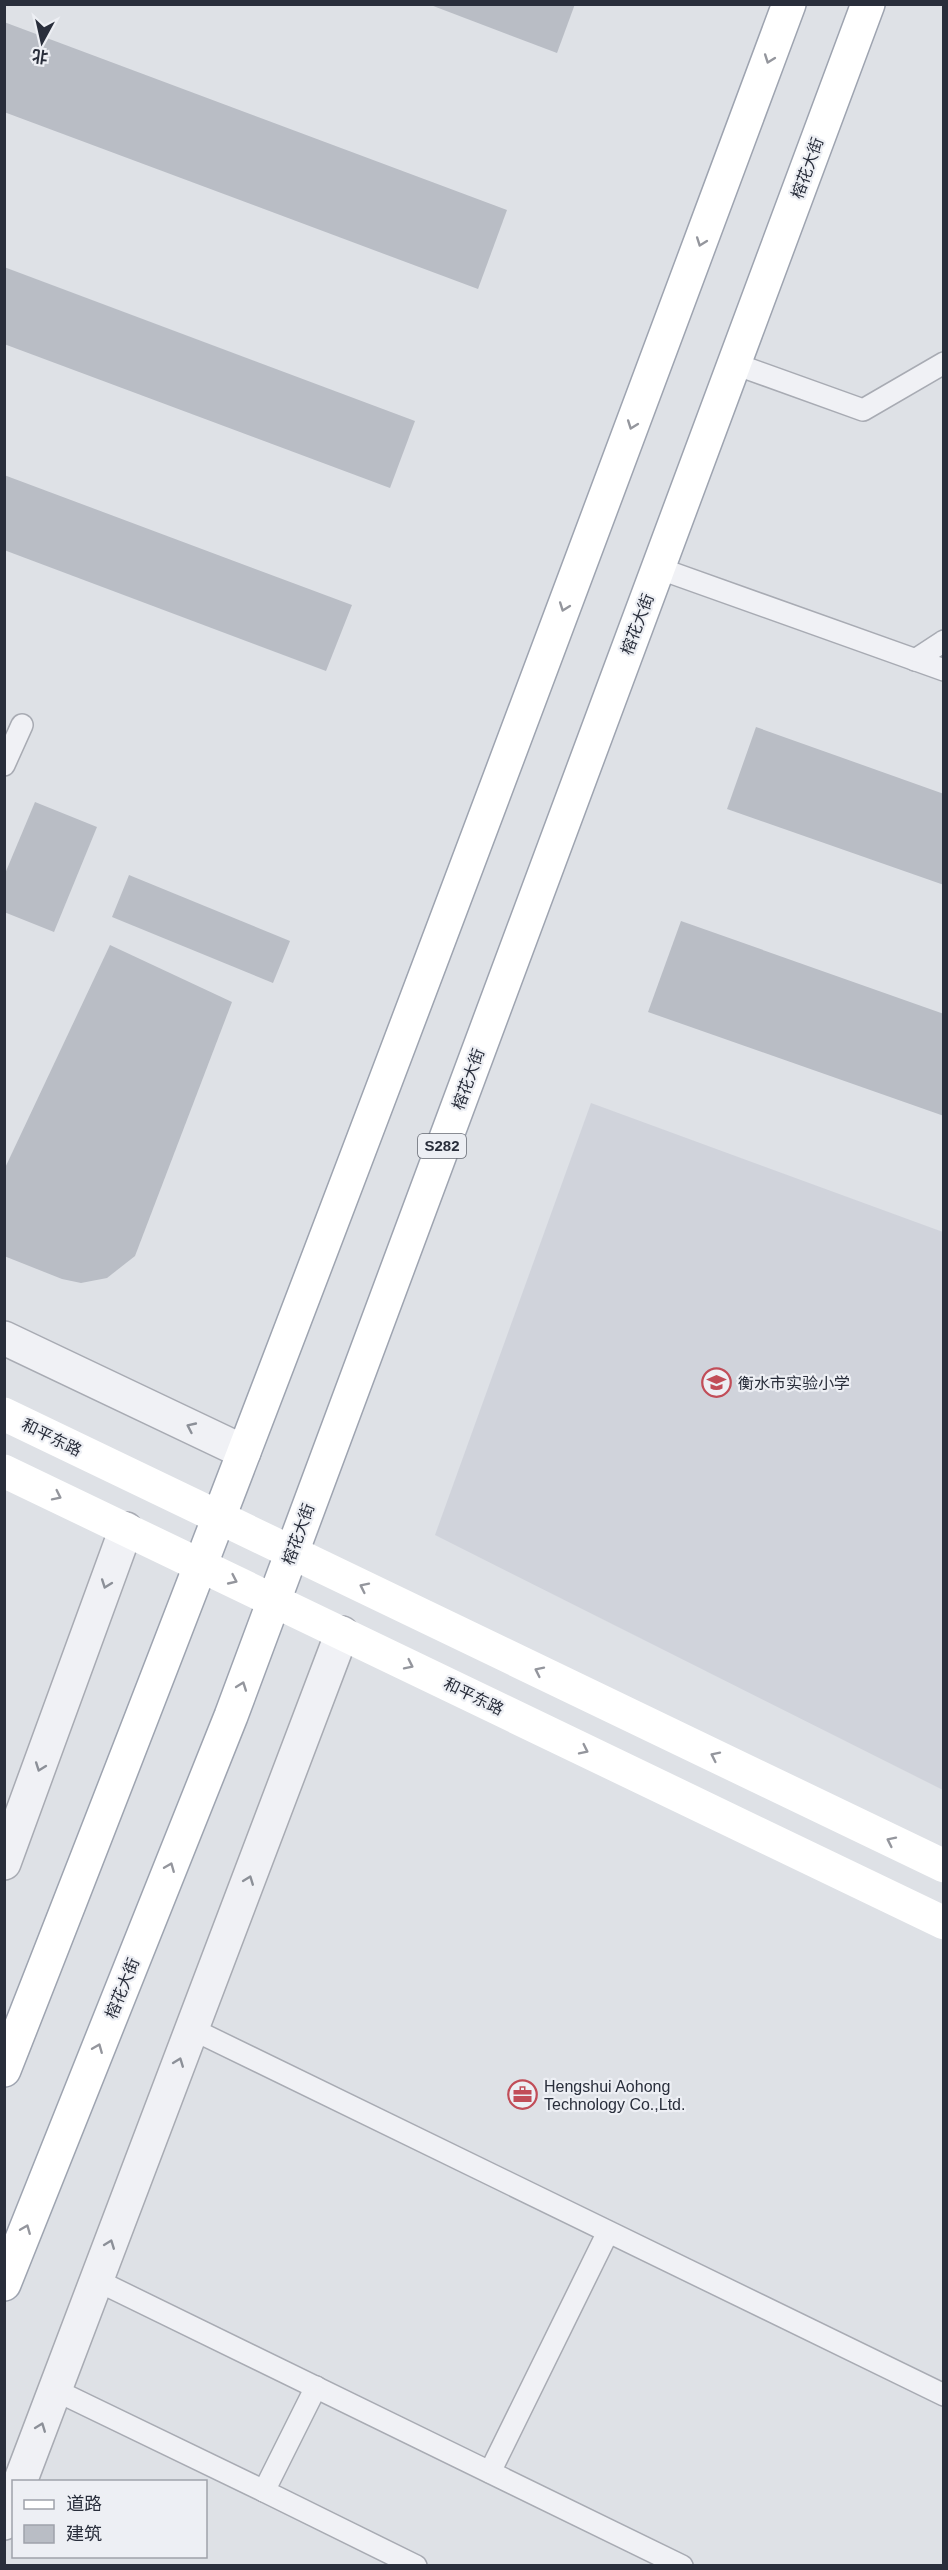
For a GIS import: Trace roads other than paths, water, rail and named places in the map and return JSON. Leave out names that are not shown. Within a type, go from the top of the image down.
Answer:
[{"type":"main road","points":[[4,2070],[244,1452],[525,712],[789,4]]},
{"type":"main road","name":"榕花大街","points":[[4,2284],[226,1727],[868,4]]},
{"type":"main road","name":"和平东路","points":[[4,1414],[944,1866]]},
{"type":"main road","name":"和平东路","points":[[4,1471],[944,1923]]},
{"type":"street","points":[[4,1338],[244,1452]]},
{"type":"street","points":[[4,1863],[126,1529]]},
{"type":"street","points":[[20,2480],[342,1633]]},
{"type":"street","points":[[4,2523],[12,2504]]},
{"type":"lane","points":[[735,364],[863,410],[944,363]]},
{"type":"lane","points":[[658,568],[944,670]]},
{"type":"lane","points":[[915,660],[944,641]]},
{"type":"lane","points":[[4,765],[22,725]]},
{"type":"lane","points":[[192,2029],[944,2396]]},
{"type":"lane","points":[[490,2472],[608,2232]]},
{"type":"lane","points":[[96,2280],[682,2565]]},
{"type":"lane","points":[[264,2492],[316,2386]]},
{"type":"lane","points":[[55,2390],[416,2565]]},
{"type":"place","name":"衡水市实验小学","points":[[717,1383]]},
{"type":"place","name":"Hengshui Aohong Technology Co.,Ltd.","points":[[523,2095]]}]
